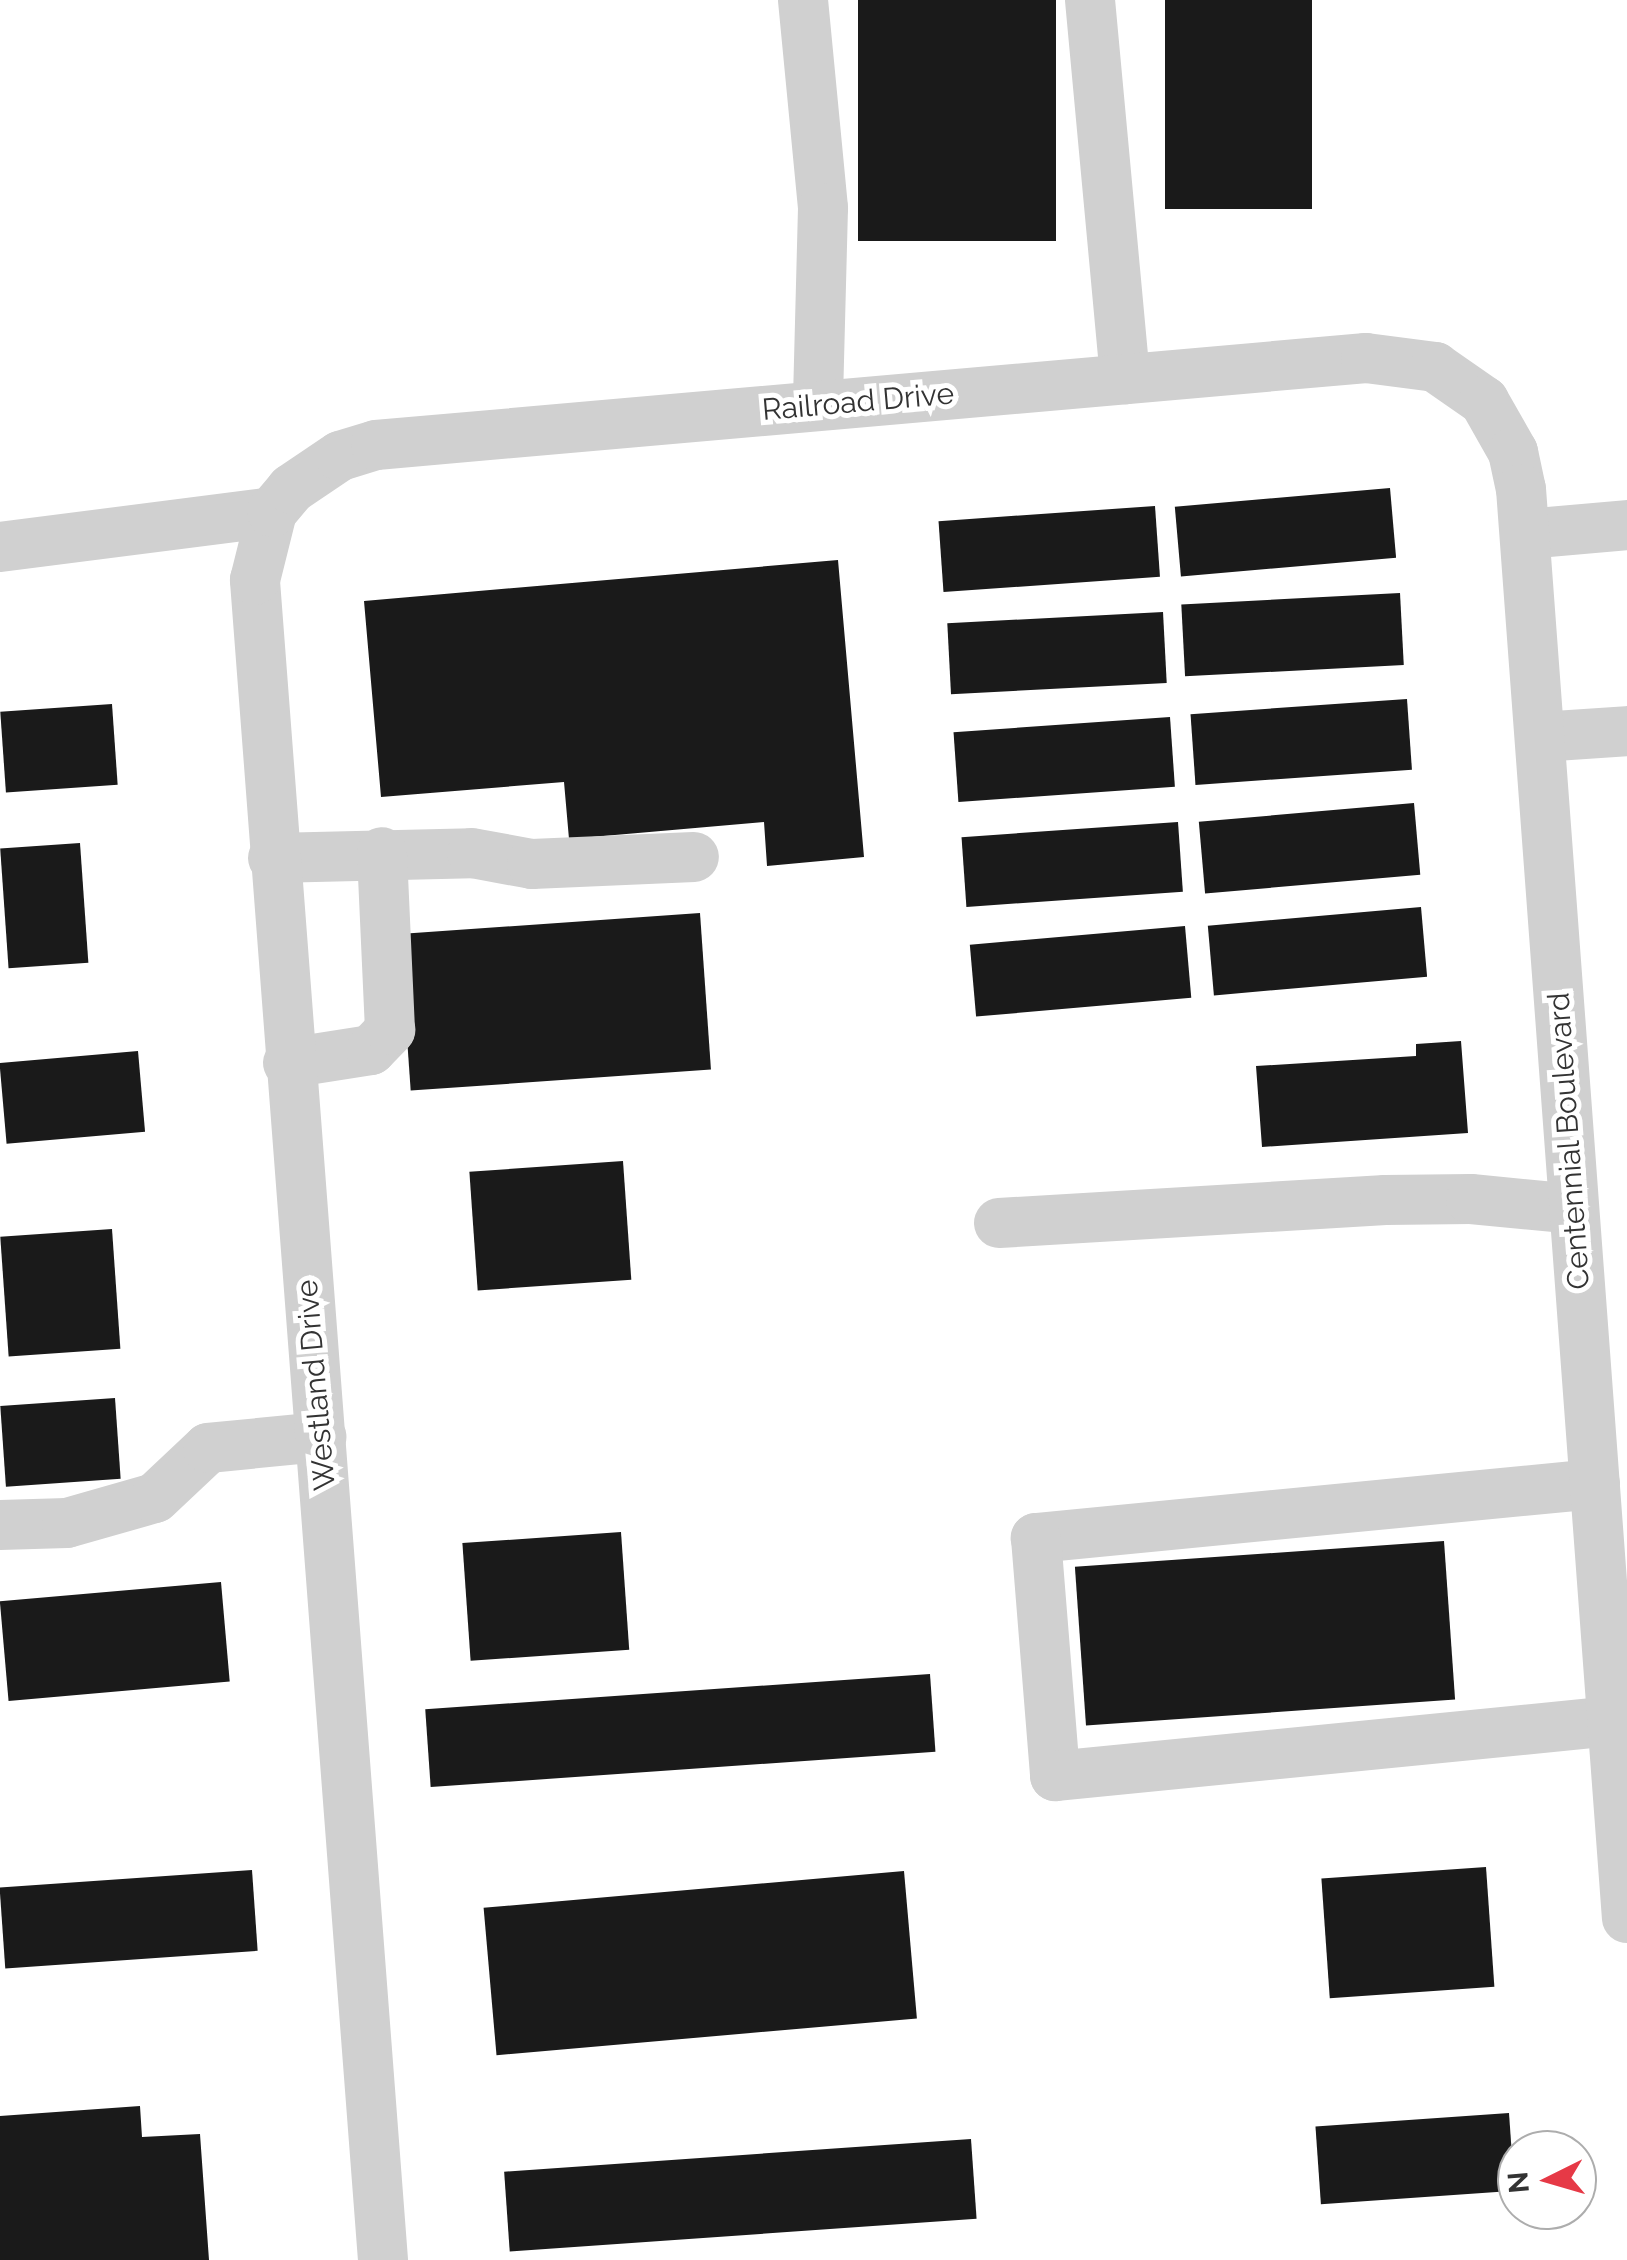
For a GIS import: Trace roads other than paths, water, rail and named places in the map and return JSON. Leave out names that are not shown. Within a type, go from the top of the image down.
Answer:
[{"type":"street","points":[[804,0],[824,208],[818,405]]},
{"type":"street","points":[[1090,0],[1124,379]]},
{"type":"street","name":"Railroad Drive","points":[[272,512],[313,471],[376,446],[1366,358],[1435,367],[1464,382]]},
{"type":"street","name":"Centennial Boulevard","points":[[1464,382],[1493,414],[1513,452],[1525,534],[1627,1918]]},
{"type":"street","points":[[0,548],[272,512]]},
{"type":"street","name":"Westland Drive","points":[[272,512],[258,548],[255,594],[288,1063],[321,1437],[383,2260]]},
{"type":"street","points":[[1525,534],[1627,524]]},
{"type":"street","points":[[1540,737],[1627,731]]},
{"type":"street","points":[[273,858],[382,852],[472,853],[532,864],[694,857]]},
{"type":"street","points":[[288,1063],[371,1050],[390,1030],[382,852]]},
{"type":"street","points":[[999,1223],[1385,1200],[1471,1199],[1574,1210]]},
{"type":"street","points":[[0,1525],[67,1523],[155,1498],[208,1448],[321,1437]]},
{"type":"street","points":[[1595,1484],[1036,1538],[1055,1776],[1612,1721]]}]
